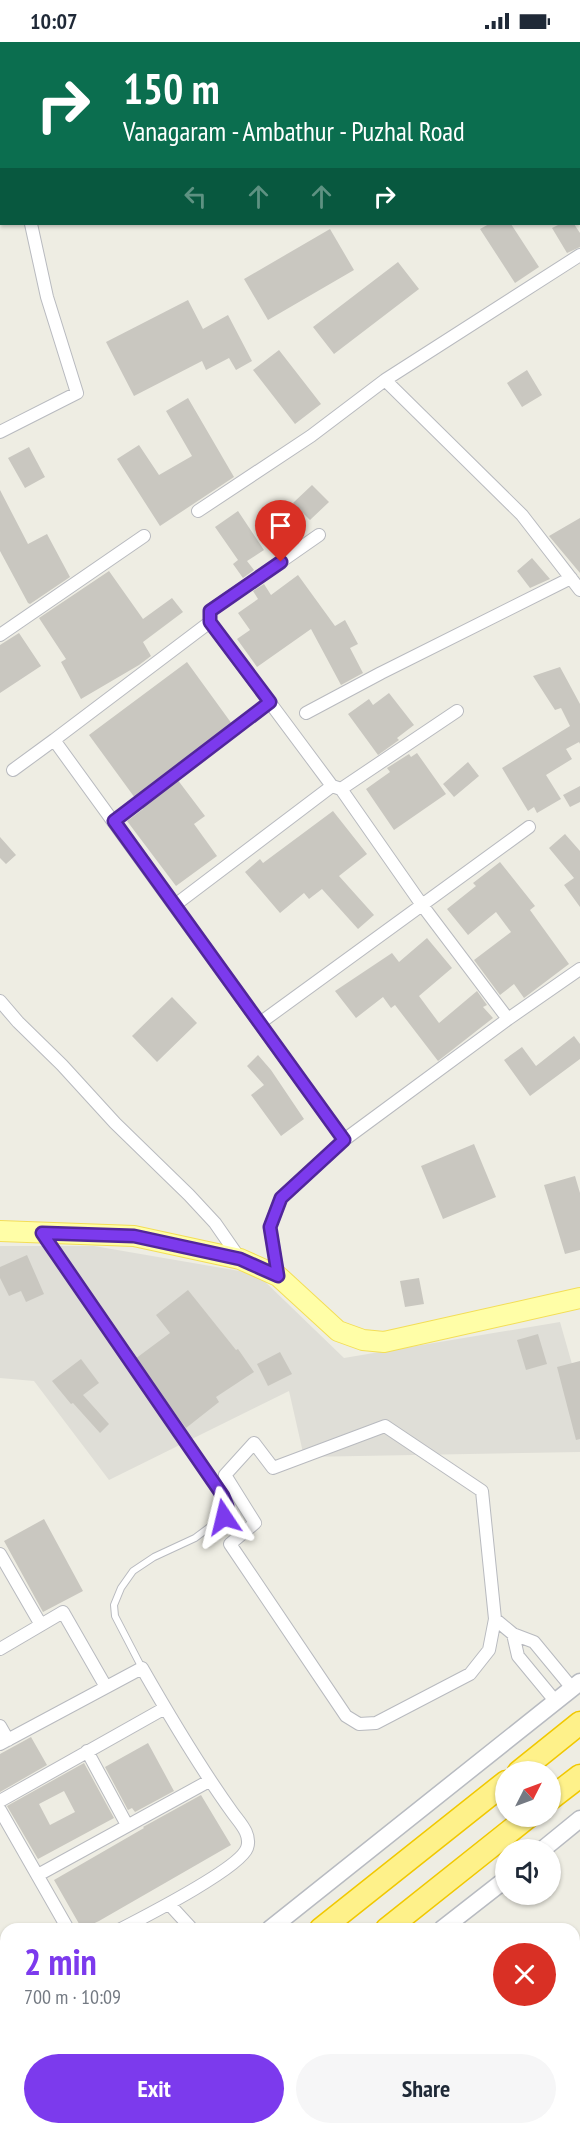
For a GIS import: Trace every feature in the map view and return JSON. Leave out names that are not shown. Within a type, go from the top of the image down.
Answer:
[{"type":"highway","points":[[533,1761],[580,1723]]},
{"type":"highway","points":[[561,1791],[580,1776]]},
{"type":"highway","points":[[329,1923],[495,1791]]},
{"type":"highway","points":[[395,1923],[515,1827]]},
{"type":"main road","points":[[0,1231],[134,1236],[240,1259],[278,1276],[338,1331],[363,1340],[384,1342],[580,1298]]},
{"type":"street","points":[[0,432],[77,393],[47,297],[31,225]]},
{"type":"street","points":[[198,511],[311,436],[385,380],[580,255]]},
{"type":"street","points":[[385,380],[522,515],[580,590]]},
{"type":"street","points":[[319,535],[210,611],[210,622],[508,1019]]},
{"type":"street","points":[[0,635],[144,536]]},
{"type":"street","points":[[306,713],[571,578]]},
{"type":"street","points":[[13,770],[210,622]]},
{"type":"street","points":[[175,905],[336,788],[457,711]]},
{"type":"street","points":[[54,740],[344,1140]]},
{"type":"street","points":[[261,1023],[529,827]]},
{"type":"street","points":[[278,1276],[270,1227],[281,1198],[344,1140],[580,969]]},
{"type":"street","points":[[0,1001],[115,1123],[189,1195],[215,1223],[240,1259]]},
{"type":"street","points":[[278,1923],[576,1685],[534,1642],[513,1634],[495,1618],[482,1491],[385,1426],[273,1468],[254,1443],[225,1475],[255,1522],[230,1545],[346,1716],[359,1724],[376,1723],[470,1674],[489,1650],[495,1618]]},
{"type":"street","points":[[0,1554],[41,1625]]},
{"type":"street","points":[[0,1649],[63,1612],[106,1687]]},
{"type":"street","points":[[513,1634],[518,1656],[556,1702]]},
{"type":"street","points":[[0,1725],[4,1742],[142,1668],[209,1780],[248,1834],[248,1846],[243,1855],[195,1889],[133,1923]]},
{"type":"street","points":[[0,1801],[165,1708]]},
{"type":"street","points":[[87,1752],[127,1825]]},
{"type":"street","points":[[38,1875],[209,1780]]},
{"type":"street","points":[[0,1810],[65,1923]]},
{"type":"street","points":[[556,1839],[580,1820]]},
{"type":"street","points":[[450,1923],[495,1888]]},
{"type":"street","points":[[169,1904],[186,1923]]},
{"type":"lane","points":[[114,821],[270,702]]},
{"type":"lane","points":[[42,1233],[223,1496],[227,1506],[224,1517],[195,1538],[154,1557],[133,1571],[121,1588],[114,1605],[114,1616],[142,1668]]},
{"type":"shaded area","points":[[0,1246],[94,1246],[257,1274],[344,1358],[560,1322],[580,1392],[580,1452],[304,1457],[289,1391],[109,1480],[34,1381],[0,1378]]},
{"type":"building","points":[[487,225],[512,225],[539,267],[515,283],[480,229]]},
{"type":"building","points":[[558,225],[575,225],[580,233],[580,247],[567,253],[552,228]]},
{"type":"building","points":[[330,229],[354,270],[268,320],[244,279]]},
{"type":"building","points":[[398,262],[419,289],[334,354],[313,327]]},
{"type":"building","points":[[188,300],[203,329],[228,315],[252,361],[236,370],[229,358],[206,370],[202,361],[134,396],[106,342]]},
{"type":"building","points":[[279,350],[321,404],[295,424],[253,370]]},
{"type":"building","points":[[527,370],[542,395],[522,407],[507,383]]},
{"type":"building","points":[[188,398],[234,477],[160,526],[117,459],[139,445],[159,475],[192,456],[166,411]]},
{"type":"building","points":[[29,447],[45,477],[25,488],[8,458]]},
{"type":"building","points":[[312,485],[329,502],[310,520],[293,503]]},
{"type":"building","points":[[0,490],[28,544],[47,534],[70,577],[30,604],[0,551]]},
{"type":"building","points":[[238,511],[264,550],[247,561],[254,570],[243,578],[233,564],[238,560],[215,527]]},
{"type":"building","points":[[580,518],[580,573],[549,536]]},
{"type":"building","points":[[532,558],[550,579],[530,588],[517,571]]},
{"type":"building","points":[[109,571],[143,619],[172,598],[183,612],[143,642],[151,656],[81,699],[61,662],[66,659],[39,618]]},
{"type":"building","points":[[298,575],[335,626],[345,620],[358,644],[350,648],[363,673],[341,685],[311,629],[257,667],[237,639],[250,630],[238,613],[258,599],[253,591],[264,584],[271,595]]},
{"type":"building","points":[[19,633],[41,666],[0,693],[0,645]]},
{"type":"building","points":[[187,662],[232,724],[135,798],[89,735]]},
{"type":"building","points":[[560,667],[580,704],[580,744],[579,742],[566,749],[572,759],[546,775],[561,799],[537,813],[534,807],[528,811],[502,768],[570,726],[561,708],[555,710],[533,676]]},
{"type":"building","points":[[389,693],[414,725],[397,738],[399,740],[378,755],[348,714],[369,699],[373,705]]},
{"type":"building","points":[[417,753],[446,794],[394,830],[366,789],[390,772],[387,768],[409,754],[411,757]]},
{"type":"building","points":[[468,762],[479,776],[454,797],[443,784]]},
{"type":"building","points":[[177,779],[205,816],[194,824],[217,856],[176,886],[127,821],[143,809],[142,806]]},
{"type":"building","points":[[580,786],[580,802],[570,807],[563,795]]},
{"type":"building","points":[[333,811],[367,854],[339,876],[374,915],[358,929],[322,889],[309,899],[304,893],[280,913],[245,872],[260,859],[263,863]]},
{"type":"building","points":[[565,834],[580,851],[580,907],[564,885],[574,878],[549,848]]},
{"type":"building","points":[[0,837],[16,855],[6,864],[0,858]]},
{"type":"building","points":[[500,862],[535,906],[530,910],[569,964],[524,998],[514,984],[500,995],[474,960],[511,932],[496,912],[468,935],[447,909],[476,886],[473,883]]},
{"type":"building","points":[[427,938],[452,968],[419,996],[439,1023],[477,991],[487,1005],[483,1007],[493,1018],[438,1061],[395,1005],[391,1008],[383,997],[356,1018],[335,991],[392,953],[399,962]]},
{"type":"building","points":[[172,997],[197,1023],[157,1062],[132,1036]]},
{"type":"building","points":[[574,1036],[580,1044],[580,1059],[530,1096],[504,1060],[522,1047],[536,1066]]},
{"type":"building","points":[[258,1055],[271,1070],[304,1119],[281,1136],[251,1095],[264,1085],[247,1066]]},
{"type":"building","points":[[474,1144],[496,1197],[443,1219],[421,1166]]},
{"type":"building","points":[[575,1176],[580,1193],[580,1250],[565,1254],[544,1185]]},
{"type":"building","points":[[27,1255],[44,1294],[26,1302],[21,1291],[9,1296],[0,1278],[0,1267]]},
{"type":"building","points":[[419,1278],[424,1304],[405,1307],[400,1281]]},
{"type":"building","points":[[188,1290],[236,1350],[238,1349],[254,1372],[216,1397],[219,1402],[186,1428],[135,1359],[170,1333],[156,1315]]},
{"type":"building","points":[[538,1334],[547,1364],[526,1370],[517,1340]]},
{"type":"building","points":[[280,1352],[292,1374],[268,1386],[257,1364]]},
{"type":"building","points":[[81,1359],[99,1383],[83,1395],[109,1424],[100,1433],[52,1381]]},
{"type":"building","points":[[580,1361],[580,1439],[576,1440],[557,1367]]},
{"type":"building","points":[[44,1519],[83,1591],[43,1612],[4,1541]]},
{"type":"building","points":[[31,1737],[47,1765],[0,1792],[0,1754]]},
{"type":"building","points":[[148,1743],[174,1791],[135,1812],[132,1808],[128,1810],[105,1767]]},
{"type":"building","points":[[84,1763],[114,1818],[38,1859],[7,1806]],"holes":[[[64,1791],[75,1812],[50,1825],[39,1804]]]},
{"type":"building","points":[[201,1795],[231,1845],[99,1921],[79,1923],[54,1880]]},
{"type":"route","points":[[224,1517],[227,1506],[223,1496],[42,1233],[134,1236],[240,1259],[278,1276],[270,1227],[281,1198],[344,1140],[114,821],[270,702],[210,622],[210,611],[281,562]]}]
